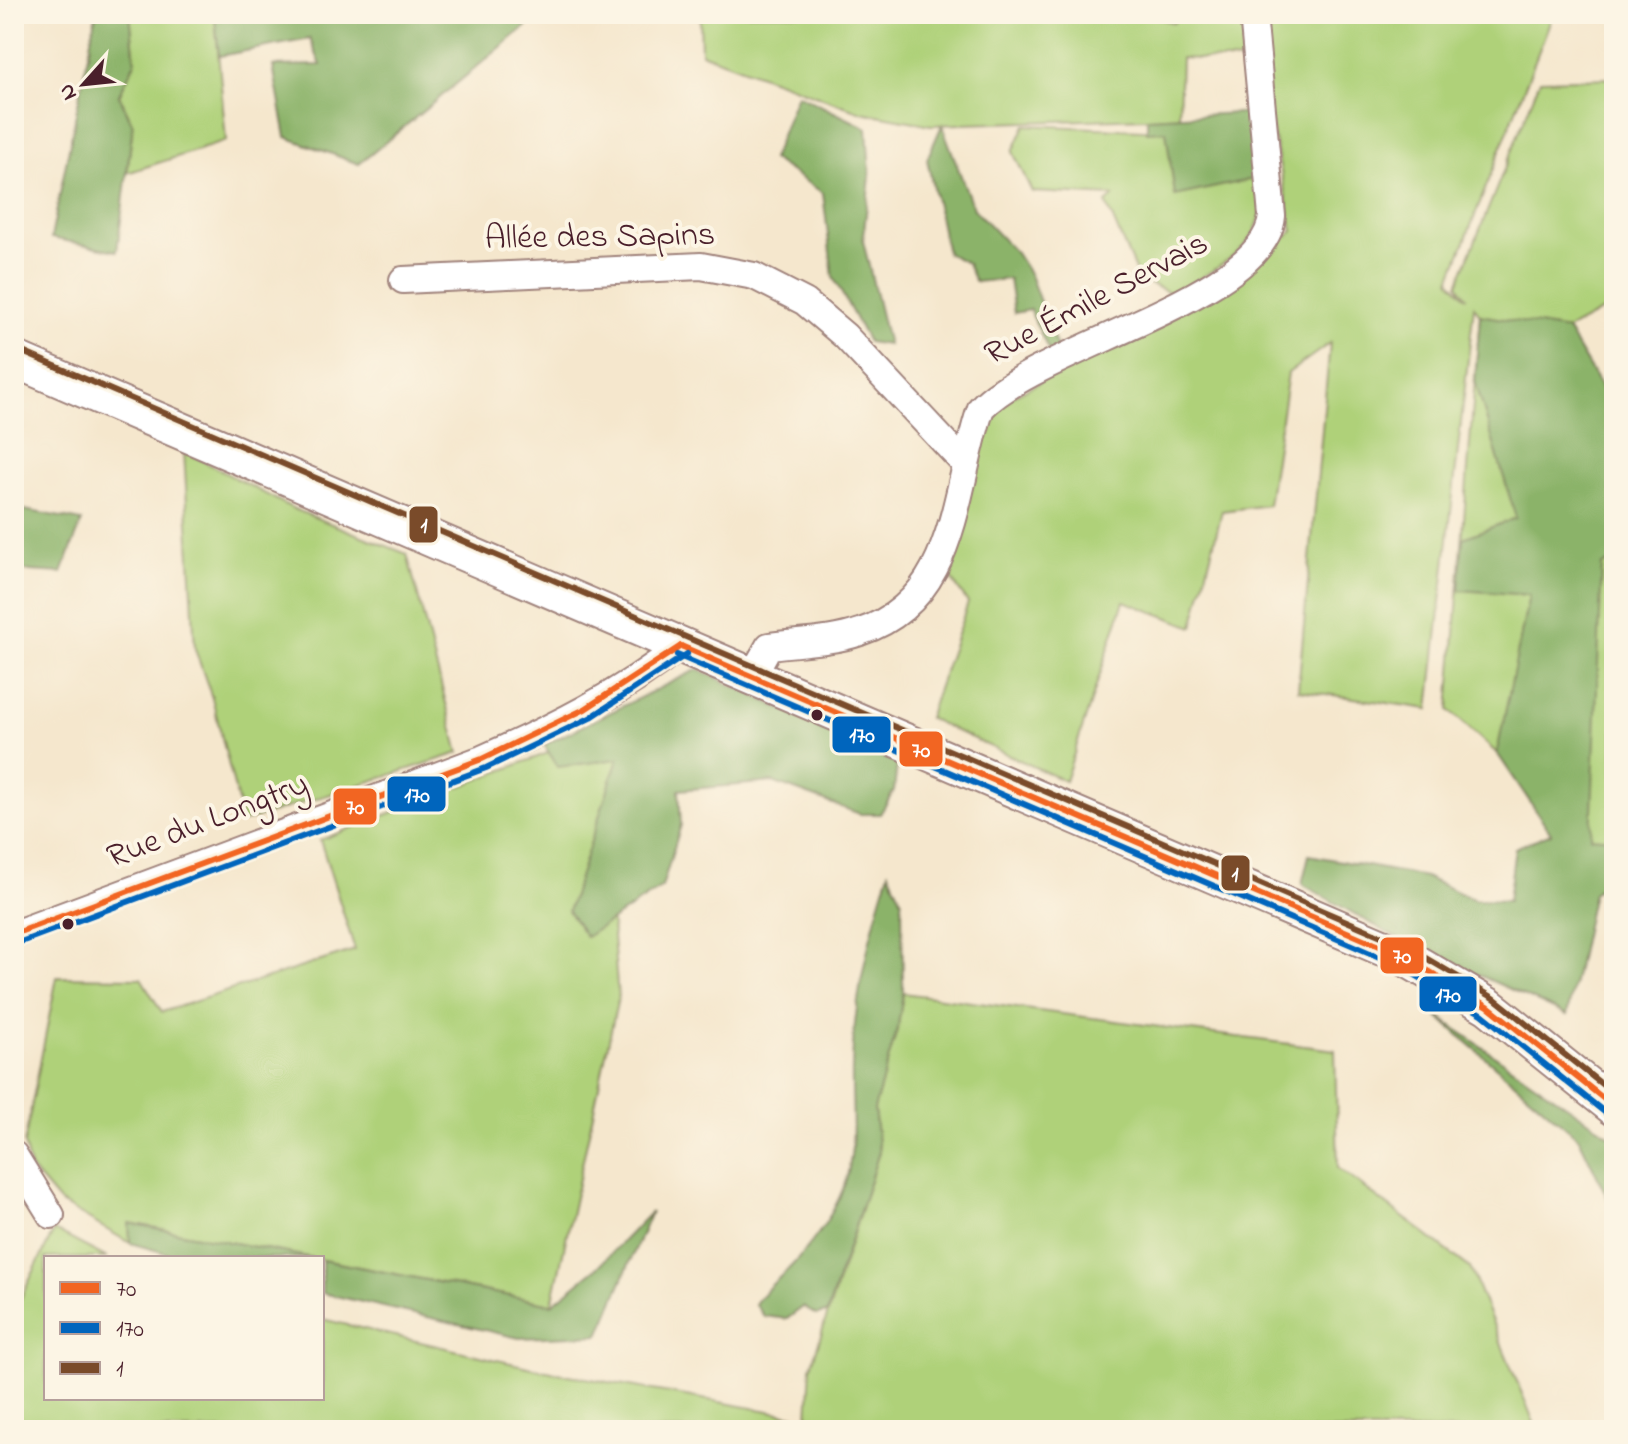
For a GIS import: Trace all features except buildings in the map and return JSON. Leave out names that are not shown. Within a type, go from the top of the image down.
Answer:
[{"type":"main road","points":[[14,359],[1403,956],[1488,1006],[1614,1107]]},
{"type":"street","name":"Rue Émile Servais","points":[[752,676],[769,646],[859,633],[900,613],[924,591],[940,561],[981,408],[996,393],[1023,375],[1189,299],[1243,263],[1269,233],[1271,188],[1253,14]]},
{"type":"street","name":"Allée des Sapins","points":[[403,280],[701,266],[754,276],[805,302],[845,336],[964,463]]},
{"type":"street","name":"Rue du Longtry","points":[[14,934],[482,759],[541,733],[641,678],[681,646]]},
{"type":"street","points":[[14,1155],[51,1215]]},
{"type":"green space","points":[[96,14],[130,14],[135,62],[119,95],[133,125],[117,251],[51,238]]},
{"type":"green space","points":[[130,14],[247,14],[215,17],[226,141],[127,173],[133,125],[119,95],[135,62]]},
{"type":"green space","points":[[247,14],[541,14],[359,164],[286,137],[273,66],[321,65],[310,39],[219,56],[215,17]]},
{"type":"green space","points":[[700,14],[1146,14],[1174,23],[1177,14],[1247,14],[1244,61],[1181,58],[1179,117],[931,125],[861,112],[701,53]]},
{"type":"green space","points":[[1259,14],[1553,14],[1450,280],[1467,298],[1458,284],[1540,80],[1614,78],[1614,305],[1567,330],[1614,409],[1614,841],[1591,838],[1449,710],[1480,315],[1474,306],[1429,709],[1298,690],[1330,343],[1288,373],[1268,505],[1222,511],[1193,627],[1124,601],[1065,781],[928,718],[968,603],[947,572],[990,408],[1241,277],[1293,231],[1269,113]]},
{"type":"green space","points":[[797,94],[867,128],[870,176],[863,241],[888,345],[868,342],[833,277],[823,193],[772,159]]},
{"type":"green space","points":[[1256,112],[1263,177],[1175,196],[1166,131],[1147,132],[1147,118]]},
{"type":"green space","points":[[942,125],[973,208],[1016,253],[1030,275],[1058,350],[1050,354],[1030,310],[1014,313],[1009,279],[975,282],[967,263],[947,253],[927,159]]},
{"type":"green space","points":[[1025,125],[1166,131],[1263,177],[1259,221],[1251,237],[1226,262],[1173,294],[1139,279],[1106,203],[1114,196],[1032,192],[1013,152]]},
{"type":"green space","points":[[1480,315],[1567,330],[1614,409],[1614,562],[1602,565],[1591,837],[1614,839],[1614,887],[1602,886],[1593,893],[1567,1015],[1395,937],[1302,884],[1309,855],[1425,877],[1475,900],[1508,901],[1515,848],[1551,833],[1497,753],[1529,595],[1459,590],[1463,538],[1516,518],[1475,381]]},
{"type":"green space","points":[[184,451],[294,509],[407,554],[459,753],[243,822],[212,698],[195,649]]},
{"type":"green space","points":[[14,508],[82,521],[62,573],[14,570]]},
{"type":"green space","points":[[698,669],[897,764],[894,791],[880,814],[860,814],[773,782],[679,790],[681,825],[662,887],[586,937],[568,911],[618,759],[558,767],[544,745]]},
{"type":"green space","points":[[644,739],[611,911],[618,998],[552,1304],[324,1260],[324,1256],[302,1256],[130,1223],[130,1243],[59,1202],[30,1168],[24,1144],[57,977],[141,978],[162,1012],[355,950],[320,840],[561,748]]},
{"type":"green space","points":[[889,872],[902,901],[903,993],[898,1026],[874,1109],[879,1152],[827,1313],[816,1315],[803,1307],[787,1319],[764,1316],[755,1304],[816,1236],[839,1198],[848,1174],[853,1129],[855,1019],[869,944]]},
{"type":"green space","points":[[903,993],[1335,1050],[1338,1168],[1470,1268],[1537,1430],[14,1430],[14,1312],[54,1230],[103,1256],[44,1256],[44,1400],[324,1400],[324,1319],[541,1370],[808,1418],[811,1367],[879,1152],[874,1109],[898,1026]]},
{"type":"green space","points":[[1433,1013],[1614,1138],[1614,1211],[1579,1138]]},
{"type":"green space","points":[[651,1212],[599,1335],[519,1338],[324,1293],[324,1260],[552,1304],[598,1267]]},
{"type":"green space","points":[[129,1223],[302,1256],[176,1256],[130,1243]]},
{"type":"transit line","name":"1","points":[[18,350],[1407,947],[1494,998],[1614,1094]]},
{"type":"transit line","name":"70","points":[[681,646],[1403,956],[1488,1006],[1614,1107]]},
{"type":"transit line","name":"70","points":[[14,934],[482,759],[585,709],[681,646]]},
{"type":"transit line","name":"170","points":[[18,943],[486,768],[590,718],[687,654]]},
{"type":"transit line","name":"170","points":[[677,655],[1398,965],[1482,1014],[1608,1115]]}]
